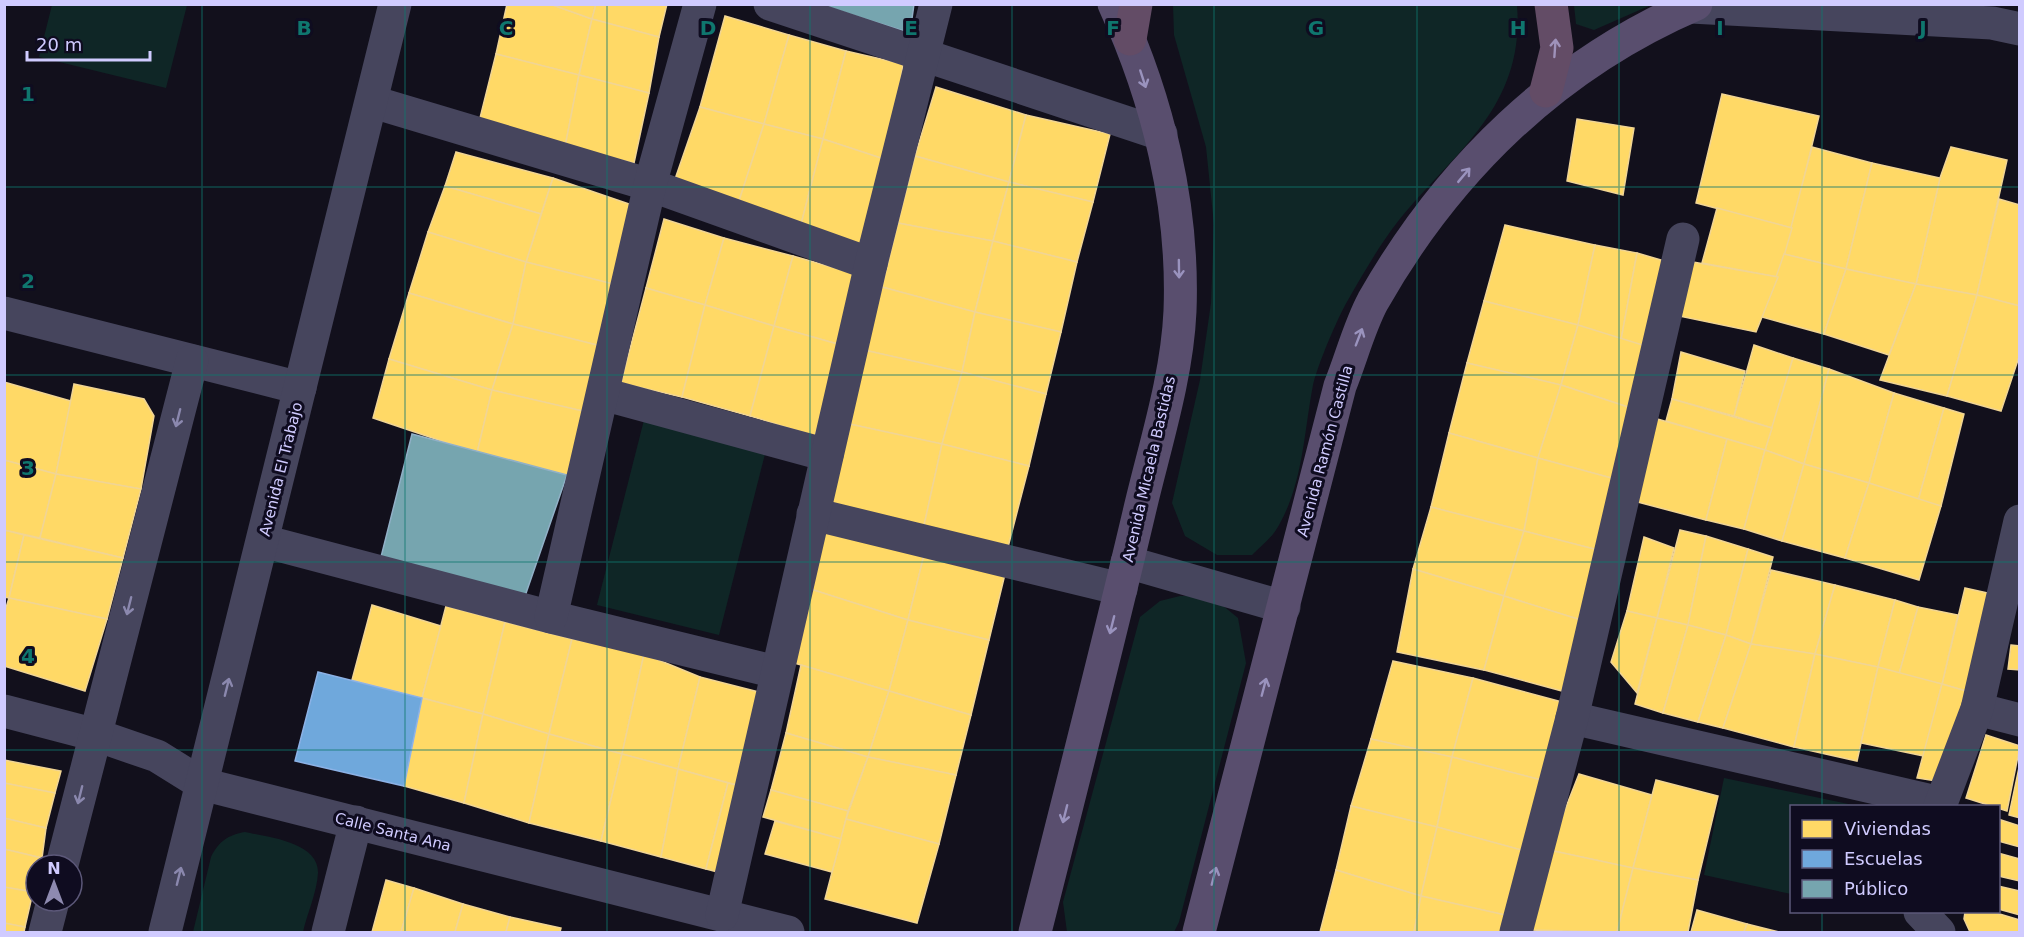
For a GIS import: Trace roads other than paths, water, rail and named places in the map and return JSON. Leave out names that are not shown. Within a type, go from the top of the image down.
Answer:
[{"type":"highway","points":[[1130,39],[1136,4]]},
{"type":"highway","points":[[1546,91],[1557,48],[1551,4]]},
{"type":"main road","name":"Avenida Micaela Bastidas","points":[[1035,933],[1124,576],[1172,370],[1180,312],[1178,229],[1161,134],[1130,39],[1114,4]]},
{"type":"main road","name":"Avenida Ramón Castilla","points":[[1199,933],[1340,386],[1372,303],[1425,220],[1481,154],[1546,91],[1602,52],[1661,19],[1694,6]]},
{"type":"street","name":"Avenida El Trabajo","points":[[165,933],[373,102],[395,4]]},
{"type":"street","points":[[550,617],[650,185],[700,4]]},
{"type":"street","points":[[770,4],[1161,134]]},
{"type":"street","points":[[722,915],[871,264],[936,4]]},
{"type":"street","points":[[1694,6],[1992,23],[2019,29]]},
{"type":"street","points":[[373,102],[650,185],[871,264]]},
{"type":"street","points":[[1516,933],[1572,718],[1683,239]]},
{"type":"street","points":[[4,313],[300,388]]},
{"type":"street","points":[[65,853],[192,361]]},
{"type":"street","points":[[603,394],[827,455]]},
{"type":"street","points":[[813,514],[1284,607]]},
{"type":"street","points":[[1572,718],[1941,805],[1977,709],[2019,521]]},
{"type":"street","points":[[263,541],[550,617],[776,672]]},
{"type":"street","points":[[1977,709],[2019,720]]},
{"type":"street","name":"Calle Santa Ana","points":[[4,711],[96,735],[157,756],[202,784],[788,933]]},
{"type":"street","points":[[328,933],[356,822]]},
{"type":"street","points":[[45,933],[50,913]]},
{"type":"street","points":[[1921,913],[1939,933]]}]
